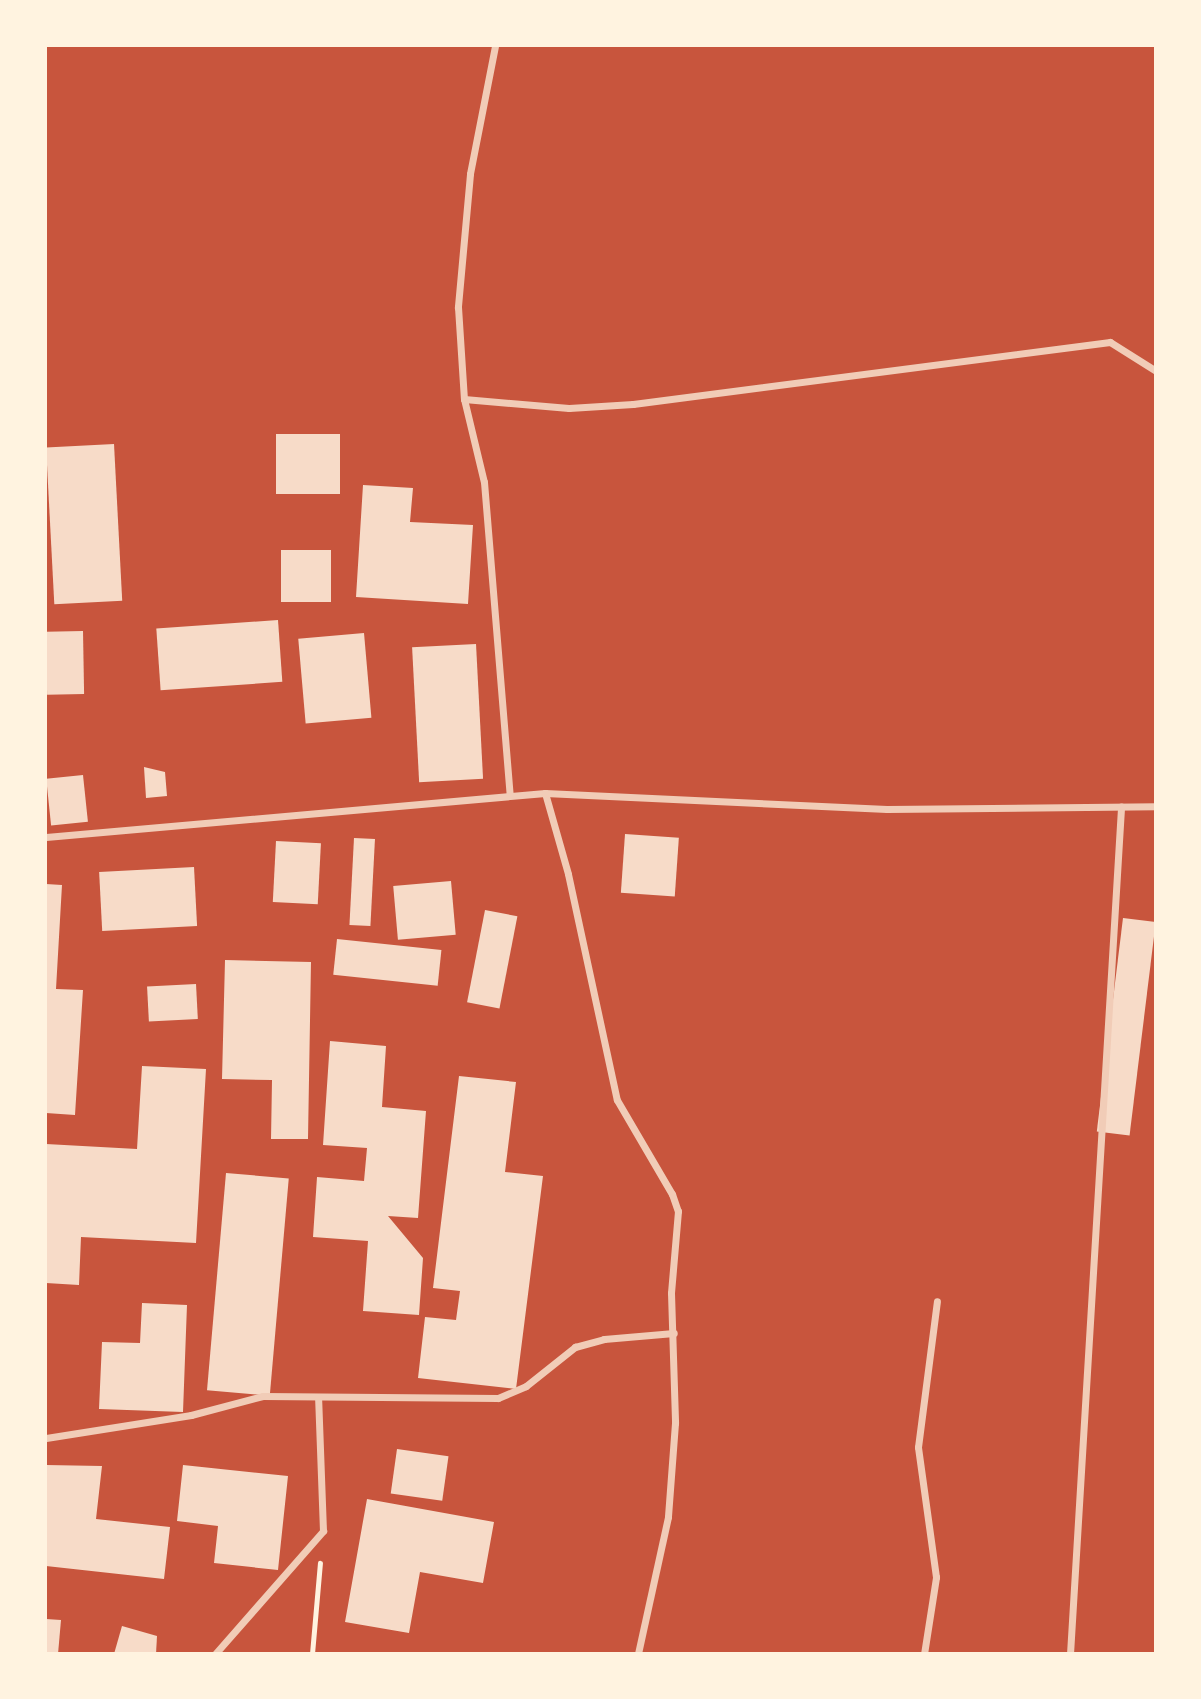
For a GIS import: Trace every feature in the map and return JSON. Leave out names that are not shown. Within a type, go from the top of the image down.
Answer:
[{"type":"street","points":[[495,46],[470,174],[458,307],[464,399],[484,482],[510,794]]},
{"type":"street","points":[[464,399],[569,408],[633,404],[1110,342],[1156,371]]},
{"type":"street","points":[[545,793],[568,874],[617,1100],[678,1211],[671,1293],[675,1423],[668,1517],[638,1654]]},
{"type":"street","points":[[46,837],[545,793],[887,809],[1156,806]]},
{"type":"street","points":[[1070,1654],[1121,807]]},
{"type":"street","points":[[924,1654],[936,1577],[918,1447],[937,1301]]},
{"type":"street","points":[[46,1437],[191,1415],[263,1396],[498,1398],[526,1386],[575,1347],[604,1339],[674,1334]]},
{"type":"street","points":[[215,1654],[323,1531],[318,1397]]},
{"type":"path","points":[[312,1654],[323,1531]]},
{"type":"building","points":[[276,434],[340,434],[340,494],[276,494]]},
{"type":"building","points":[[114,444],[122,601],[54,604],[46,448]]},
{"type":"building","points":[[363,485],[413,488],[410,522],[473,525],[468,604],[356,597]]},
{"type":"building","points":[[281,550],[331,550],[331,602],[281,602]]},
{"type":"building","points":[[278,620],[282,682],[161,690],[156,629]]},
{"type":"building","points":[[83,631],[84,694],[47,695],[46,632]]},
{"type":"building","points":[[364,633],[371,718],[306,723],[298,639]]},
{"type":"building","points":[[476,644],[483,779],[419,782],[412,647]]},
{"type":"building","points":[[144,767],[165,772],[167,796],[146,798]]},
{"type":"building","points":[[83,775],[88,822],[51,826],[46,779]]},
{"type":"building","points":[[625,834],[679,838],[675,897],[621,893]]},
{"type":"building","points":[[354,838],[375,839],[370,926],[349,925]]},
{"type":"building","points":[[276,841],[321,843],[318,904],[273,902]]},
{"type":"building","points":[[194,867],[197,926],[102,931],[99,872]]},
{"type":"building","points":[[451,881],[456,935],[398,940],[393,886]]},
{"type":"building","points":[[46,884],[62,885],[56,989],[83,990],[75,1115],[46,1113]]},
{"type":"building","points":[[485,910],[517,916],[499,1009],[467,1002]]},
{"type":"building","points":[[1123,918],[1156,922],[1130,1135],[1097,1131]]},
{"type":"building","points":[[337,939],[441,950],[438,986],[333,975]]},
{"type":"building","points":[[225,960],[311,962],[308,1139],[271,1139],[272,1080],[222,1079]]},
{"type":"building","points":[[196,984],[198,1019],[149,1022],[147,987]]},
{"type":"building","points":[[330,1041],[386,1046],[382,1107],[426,1111],[418,1218],[388,1216],[423,1258],[419,1315],[363,1311],[368,1241],[313,1237],[317,1177],[364,1181],[367,1148],[323,1145]]},
{"type":"building","points":[[142,1066],[206,1069],[196,1243],[81,1237],[79,1285],[46,1283],[46,1144],[137,1149]]},
{"type":"building","points":[[459,1076],[516,1082],[505,1172],[543,1176],[516,1389],[418,1378],[425,1317],[456,1320],[460,1291],[433,1288]]},
{"type":"building","points":[[226,1173],[289,1178],[270,1396],[207,1390]]},
{"type":"building","points":[[142,1303],[187,1305],[183,1412],[99,1409],[102,1342],[140,1343]]},
{"type":"building","points":[[397,1449],[448,1456],[442,1501],[391,1494]]},
{"type":"building","points":[[46,1465],[102,1466],[96,1519],[170,1527],[164,1579],[46,1566]]},
{"type":"building","points":[[183,1465],[288,1476],[278,1570],[214,1563],[218,1526],[177,1521]]},
{"type":"building","points":[[367,1499],[494,1522],[483,1583],[420,1572],[409,1633],[345,1622]]},
{"type":"building","points":[[46,1619],[61,1620],[58,1654],[46,1654]]},
{"type":"building","points":[[122,1626],[157,1636],[156,1654],[114,1654]]}]
